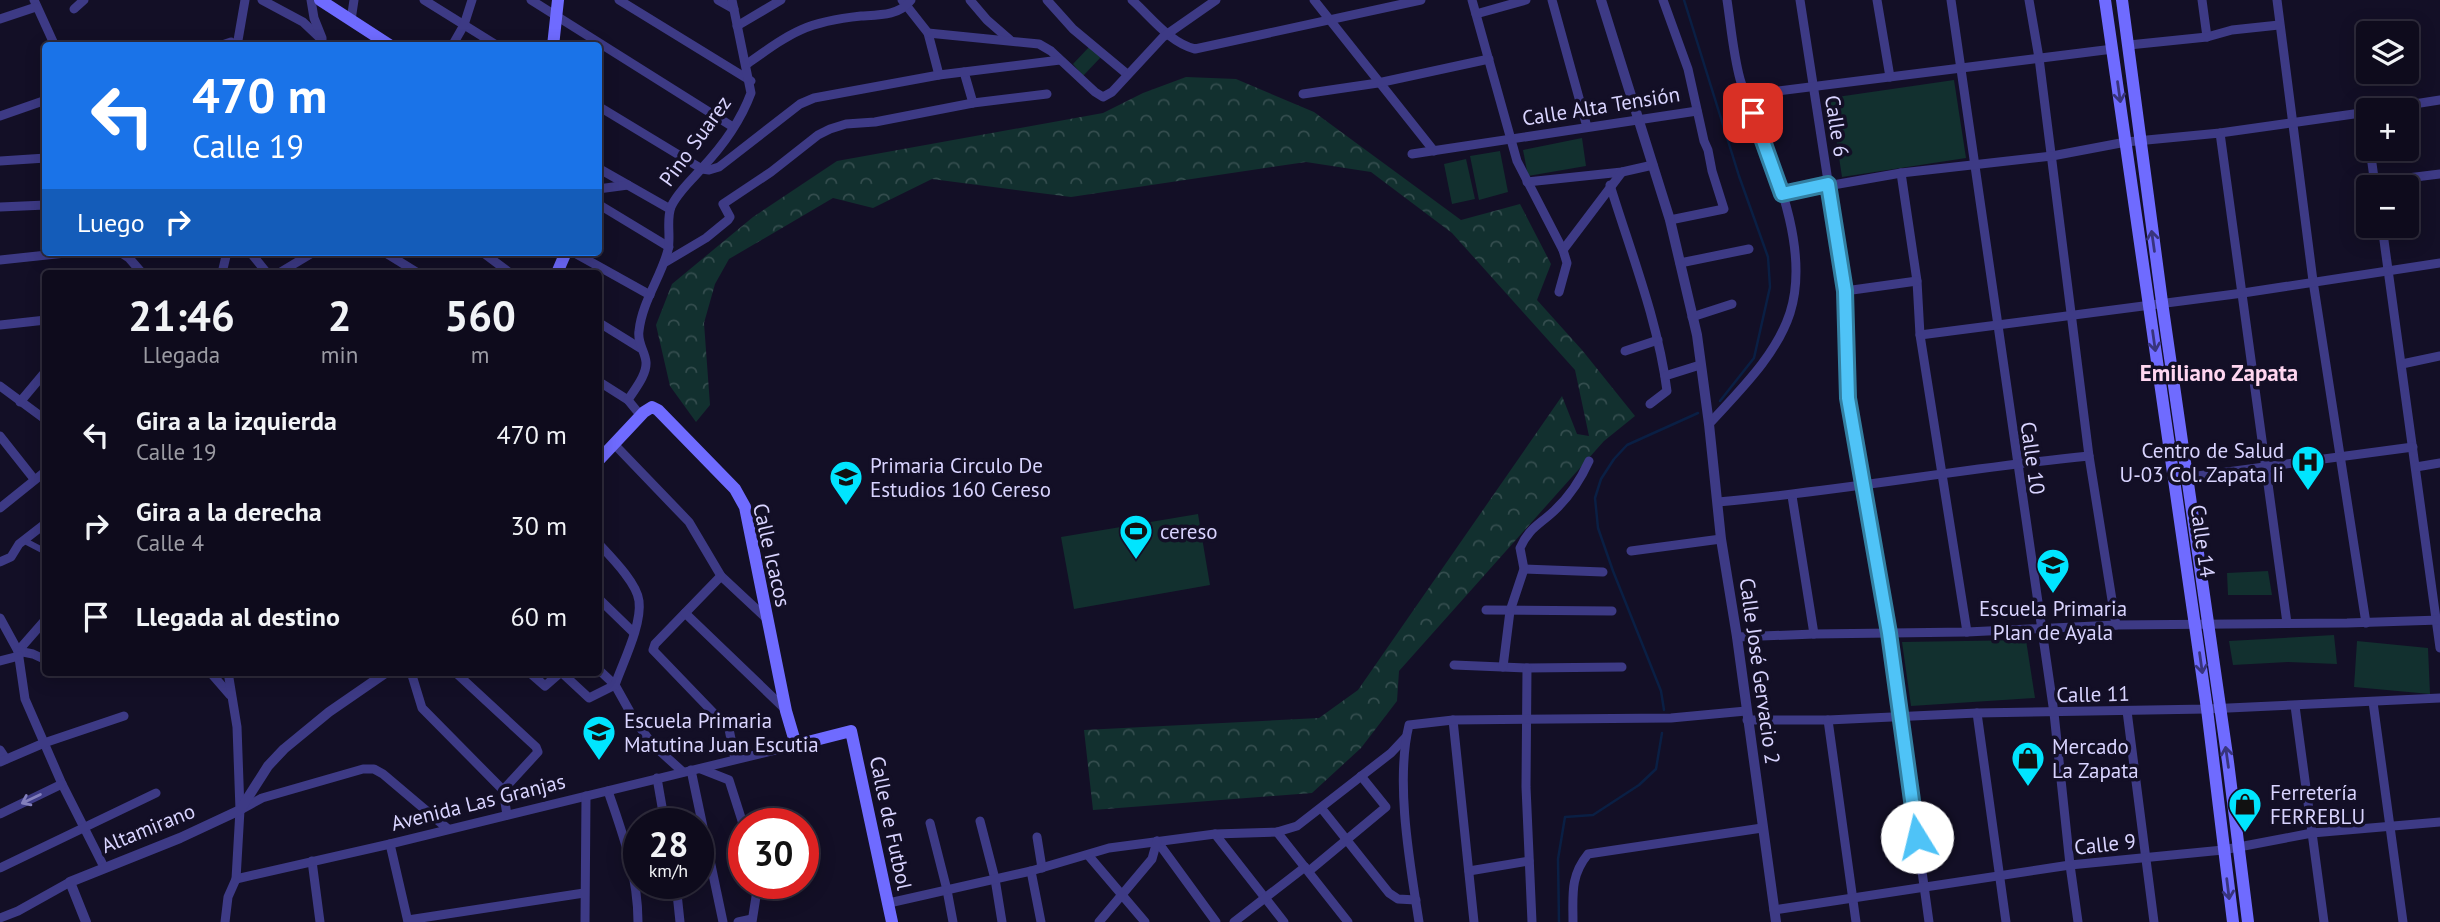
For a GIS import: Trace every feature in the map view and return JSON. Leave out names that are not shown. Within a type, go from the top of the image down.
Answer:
[{"type":"main road","points":[[320,0],[385,42]]},
{"type":"main road","points":[[552,42],[558,0]]},
{"type":"main road","name":"Calle 14","points":[[2105,0],[2126,142],[2155,303],[2201,624],[2248,922]]},
{"type":"main road","name":"Calle 14","points":[[2122,0],[2140,141],[2155,303]]},
{"type":"main road","name":"Calle Icacos","points":[[641,416],[652,407],[658,410],[735,489],[745,507],[786,710],[796,745]]},
{"type":"main road","points":[[602,457],[641,416]]},
{"type":"main road","name":"Calle 14","points":[[2214,709],[2223,850],[2232,922]]},
{"type":"main road","name":"Avenida Las Granjas","points":[[796,745],[851,732]]},
{"type":"main road","name":"Calle de Futbol","points":[[851,732],[892,922]]},
{"type":"street","points":[[74,9],[84,0]]},
{"type":"street","points":[[234,42],[245,0]]},
{"type":"street","points":[[262,0],[303,22],[321,42]]},
{"type":"street","points":[[311,0],[322,42]]},
{"type":"street","points":[[351,20],[354,0]]},
{"type":"street","points":[[424,0],[492,42]]},
{"type":"street","points":[[454,42],[464,25],[472,0]]},
{"type":"street","points":[[531,0],[599,42]]},
{"type":"street","points":[[619,0],[751,81]]},
{"type":"street","points":[[718,0],[733,5]]},
{"type":"street","points":[[737,26],[781,0]]},
{"type":"street","points":[[970,0],[987,20],[1010,40]]},
{"type":"street","points":[[1047,0],[1073,29],[1127,75]]},
{"type":"street","points":[[1132,0],[1167,34],[1186,47],[1195,49],[1421,0]]},
{"type":"street","points":[[928,33],[1039,44],[1103,97],[1112,92],[1167,34],[1216,0]]},
{"type":"street","points":[[1314,0],[1434,151]]},
{"type":"street","points":[[1472,0],[1512,139]]},
{"type":"street","points":[[1476,14],[1526,0]]},
{"type":"street","points":[[1552,0],[1587,127]]},
{"type":"street","name":"Calle José Gervacio 2","points":[[1603,0],[1670,220],[1692,317],[1710,424],[1721,539],[1775,916]]},
{"type":"street","points":[[1663,0],[1688,69],[1704,141],[1724,209],[1670,220]]},
{"type":"street","points":[[1710,424],[1760,366],[1790,315],[1796,290],[1797,262],[1782,194],[1740,80],[1727,0]]},
{"type":"street","name":"Calle 6","points":[[1800,0],[1845,291],[1848,398],[1889,633],[1929,922]]},
{"type":"street","points":[[1877,0],[1890,78]]},
{"type":"street","name":"Calle 10","points":[[1951,0],[2054,712],[2078,922]]},
{"type":"street","points":[[2029,0],[2052,156],[2089,456],[2116,625]]},
{"type":"street","points":[[2202,0],[2207,37]]},
{"type":"street","points":[[2277,0],[2313,281],[2366,623]]},
{"type":"street","points":[[747,64],[787,35],[820,21],[896,12],[907,2],[928,33],[939,75]]},
{"type":"street","points":[[0,19],[35,4],[53,42]]},
{"type":"street","name":"Pino Suarez","points":[[628,400],[645,371],[646,360],[640,348],[639,331],[669,247],[670,209],[733,127],[751,93],[751,81],[733,5]]},
{"type":"street","points":[[2129,46],[2280,25]]},
{"type":"street","points":[[602,44],[733,127]]},
{"type":"street","points":[[1746,95],[2113,49]]},
{"type":"street","points":[[1303,94],[1378,83],[1489,59]]},
{"type":"street","points":[[602,108],[702,169],[709,170],[719,167],[800,104],[814,98],[939,75],[1060,60]]},
{"type":"street","points":[[964,72],[973,103]]},
{"type":"street","points":[[664,263],[706,238],[730,218],[723,204],[771,172],[818,135],[846,124],[875,122],[973,103],[1047,94]]},
{"type":"street","points":[[2419,103],[2440,100]]},
{"type":"street","points":[[0,116],[42,101]]},
{"type":"street","name":"Calle Alta Tensión","points":[[1412,154],[1697,111]]},
{"type":"street","points":[[1782,194],[1901,173],[2052,156],[2126,142],[2220,134],[2356,113]]},
{"type":"street","points":[[2220,134],[2287,623]]},
{"type":"street","name":"Calle Alta Tensión","points":[[1512,139],[1517,161],[1563,250]]},
{"type":"street","points":[[0,161],[42,159]]},
{"type":"street","points":[[1527,182],[1622,172],[1653,165]]},
{"type":"street","points":[[602,170],[670,209]]},
{"type":"street","points":[[1559,292],[1567,263],[1563,250],[1622,172]]},
{"type":"street","points":[[1901,173],[1917,281],[1920,335],[1966,632]]},
{"type":"street","points":[[2419,178],[2440,174]]},
{"type":"street","points":[[602,188],[628,184]]},
{"type":"street","points":[[1610,185],[1658,340],[1665,376],[1667,391],[1650,404]]},
{"type":"street","points":[[0,207],[42,205]]},
{"type":"street","points":[[602,206],[669,247]]},
{"type":"street","points":[[2384,238],[2440,648]]},
{"type":"street","points":[[1680,263],[1749,250]]},
{"type":"street","points":[[0,260],[42,256]]},
{"type":"street","points":[[127,256],[140,270]]},
{"type":"street","points":[[284,270],[307,256]]},
{"type":"street","points":[[390,256],[413,270]]},
{"type":"street","points":[[487,256],[506,270]]},
{"type":"street","points":[[580,256],[650,295]]},
{"type":"street","points":[[1920,335],[2243,293],[2440,263]]},
{"type":"street","points":[[1845,291],[1917,281]]},
{"type":"street","points":[[1692,317],[1732,304]]},
{"type":"street","points":[[0,325],[42,320]]},
{"type":"street","points":[[602,325],[640,348]]},
{"type":"street","points":[[1625,352],[1658,340]]},
{"type":"street","points":[[2402,364],[2440,356]]},
{"type":"street","points":[[1665,376],[1700,365]]},
{"type":"street","points":[[20,402],[42,376]]},
{"type":"street","points":[[602,384],[628,400],[641,416]]},
{"type":"street","points":[[0,386],[42,418]]},
{"type":"street","points":[[0,436],[34,479]]},
{"type":"street","points":[[615,445],[689,522],[721,576],[767,619]]},
{"type":"street","points":[[2181,478],[2413,447]]},
{"type":"street","points":[[1718,502],[1792,496],[2016,463],[2089,456]]},
{"type":"street","points":[[1503,667],[1510,611],[1524,569],[1520,548],[1533,526],[1553,513],[1578,485],[1589,461]]},
{"type":"street","points":[[2416,467],[2440,463]]},
{"type":"street","points":[[0,508],[42,474]]},
{"type":"street","points":[[1792,496],[1814,634]]},
{"type":"street","points":[[0,562],[10,557],[23,541],[42,526]]},
{"type":"street","points":[[1631,551],[1721,539]]},
{"type":"street","points":[[23,541],[42,550]]},
{"type":"street","points":[[565,676],[589,698],[615,685],[634,632],[639,600],[636,590],[602,547]]},
{"type":"street","points":[[1524,569],[1603,572]]},
{"type":"street","points":[[721,576],[655,644],[653,650],[729,729],[731,760]]},
{"type":"street","points":[[602,602],[634,632]]},
{"type":"street","points":[[1486,610],[1612,611]]},
{"type":"street","points":[[685,613],[786,710]]},
{"type":"street","points":[[0,618],[19,653],[26,699],[44,743],[104,867]]},
{"type":"street","points":[[1737,638],[2116,625],[2438,620]]},
{"type":"street","points":[[19,653],[42,624]]},
{"type":"street","points":[[0,661],[19,653],[33,653],[42,658]]},
{"type":"street","points":[[1454,665],[1527,668],[1622,667]]},
{"type":"street","points":[[1527,668],[1532,922]]},
{"type":"street","points":[[602,673],[615,685],[652,744],[687,771],[723,922]]},
{"type":"street","points":[[214,676],[231,696]]},
{"type":"street","points":[[225,922],[228,897],[236,878],[240,810],[237,727],[228,676]]},
{"type":"street","points":[[240,810],[268,766],[284,749],[329,712],[381,676]]},
{"type":"street","points":[[412,676],[422,708],[503,790],[507,815]]},
{"type":"street","points":[[459,676],[538,752],[503,790]]},
{"type":"street","points":[[534,676],[545,686],[556,676]]},
{"type":"street","name":"Calle 11","points":[[1406,737],[1409,725],[1453,720],[1746,716],[1828,720],[1977,713],[2214,709],[2440,698]]},
{"type":"street","points":[[2374,702],[2403,922]]},
{"type":"street","points":[[2295,706],[2324,922]]},
{"type":"street","points":[[2127,711],[2154,922]]},
{"type":"street","points":[[1977,713],[2006,922]]},
{"type":"street","points":[[0,750],[3,761],[44,743],[124,716]]},
{"type":"street","points":[[1453,720],[1474,922]]},
{"type":"street","points":[[1828,720],[1856,922]]},
{"type":"street","points":[[888,904],[1031,871],[1109,848],[1215,834],[1277,832],[1297,826],[1391,753],[1406,737]]},
{"type":"street","points":[[1406,737],[1404,809],[1419,922]]},
{"type":"street","name":"Avenida Las Granjas","points":[[236,878],[390,844],[796,745]]},
{"type":"street","points":[[705,768],[729,780],[738,808]]},
{"type":"street","points":[[240,810],[262,798],[363,769],[374,769],[448,829]]},
{"type":"street","points":[[1234,922],[1348,840],[1386,807],[1361,776]]},
{"type":"street","points":[[657,778],[663,808]]},
{"type":"street","points":[[0,814],[62,784]]},
{"type":"street","points":[[608,791],[628,846],[638,897],[638,922]]},
{"type":"street","points":[[0,868],[156,793]]},
{"type":"street","points":[[585,922],[586,796]]},
{"type":"street","points":[[1322,809],[1389,893],[1398,899],[1416,901]]},
{"type":"street","name":"Altamirano","points":[[70,882],[180,838],[240,810]]},
{"type":"street","points":[[980,821],[995,879],[1002,922]]},
{"type":"street","name":"Calle 9","points":[[1775,916],[1853,897],[2070,865],[2223,850],[2312,833],[2440,822]]},
{"type":"street","points":[[930,823],[953,922]]},
{"type":"street","points":[[1573,922],[1573,879],[1578,866],[1588,854],[1762,828]]},
{"type":"street","points":[[1277,832],[1348,922]]},
{"type":"street","points":[[1215,834],[1284,922]]},
{"type":"street","points":[[1037,837],[1042,868]]},
{"type":"street","points":[[1099,922],[1152,859],[1157,841]]},
{"type":"street","points":[[1157,841],[1216,922]]},
{"type":"street","points":[[390,844],[408,921],[584,893]]},
{"type":"street","points":[[1088,855],[1145,922]]},
{"type":"street","points":[[1469,871],[1529,861]]},
{"type":"street","points":[[312,862],[320,922]]},
{"type":"street","points":[[1031,871],[1041,922]]},
{"type":"street","points":[[0,918],[70,882],[86,922]]},
{"type":"street","points":[[678,899],[680,922]]},
{"type":"street","points":[[738,922],[752,920],[756,899]]},
{"type":"green space","points":[[1090,46],[1101,57],[1083,76],[1073,64]]},
{"type":"green space","points":[[1186,77],[1236,79],[1314,112],[1461,220],[1520,204],[1551,264],[1537,300],[1582,350],[1635,416],[1604,441],[1399,671],[1397,701],[1361,748],[1312,793],[1093,810],[1084,730],[1319,718],[1358,690],[1562,396],[1577,434],[1589,436],[1575,370],[1452,233],[1371,172],[1306,162],[1071,197],[932,179],[873,208],[833,198],[729,259],[715,284],[704,323],[710,405],[696,422],[670,386],[656,325],[672,284],[753,217],[837,161],[1103,113],[1143,93]]},
{"type":"green space","points":[[1954,80],[1966,158],[1842,177],[1830,98]]},
{"type":"green space","points":[[1582,138],[1586,166],[1528,176],[1523,150]]},
{"type":"green space","points":[[1500,151],[1508,192],[1479,200],[1470,156]]},
{"type":"green space","points":[[1466,159],[1475,199],[1452,204],[1444,164]]},
{"type":"green space","name":"cereso","points":[[1198,514],[1210,585],[1074,609],[1061,537]]},
{"type":"green space","points":[[2268,571],[2272,595],[2228,595],[2227,573]]},
{"type":"green space","points":[[2334,635],[2337,664],[2288,662],[2233,665],[2229,641]]},
{"type":"green space","points":[[2026,640],[2035,698],[1911,706],[1902,642]]},
{"type":"green space","points":[[2357,641],[2428,648],[2430,694],[2354,687]]},
{"type":"waterway","points":[[1684,0],[1739,176],[1768,257],[1770,287],[1754,358],[1720,401]]},
{"type":"waterway","points":[[1664,710],[1661,691],[1598,528],[1595,498],[1601,479],[1627,445],[1698,413]]},
{"type":"waterway","points":[[1559,922],[1558,859],[1565,817],[1593,815],[1639,785],[1656,769],[1662,733]]},
{"type":"place","name":"Centro de Salud U-03 Col. Zapata Ii","points":[[2308,492]]},
{"type":"place","name":"Primaria Circulo De Estudios 160 Cereso","points":[[846,507]]},
{"type":"place","name":"cereso","points":[[1136,561]]},
{"type":"place","name":"Escuela Primaria Plan de Ayala","points":[[2053,595]]},
{"type":"place","name":"Escuela Primaria Matutina Juan Escutia","points":[[599,762]]},
{"type":"place","name":"Mercado La Zapata","points":[[2028,788]]},
{"type":"place","name":"Ferretería FERREBLU","points":[[2245,834]]},
{"type":"district","name":"Emiliano Zapata","points":[[2219,372]]},
{"type":"route","points":[[1753,113],[1782,194],[1828,184],[1845,291],[1848,398],[1889,633],[1917,837]]}]
